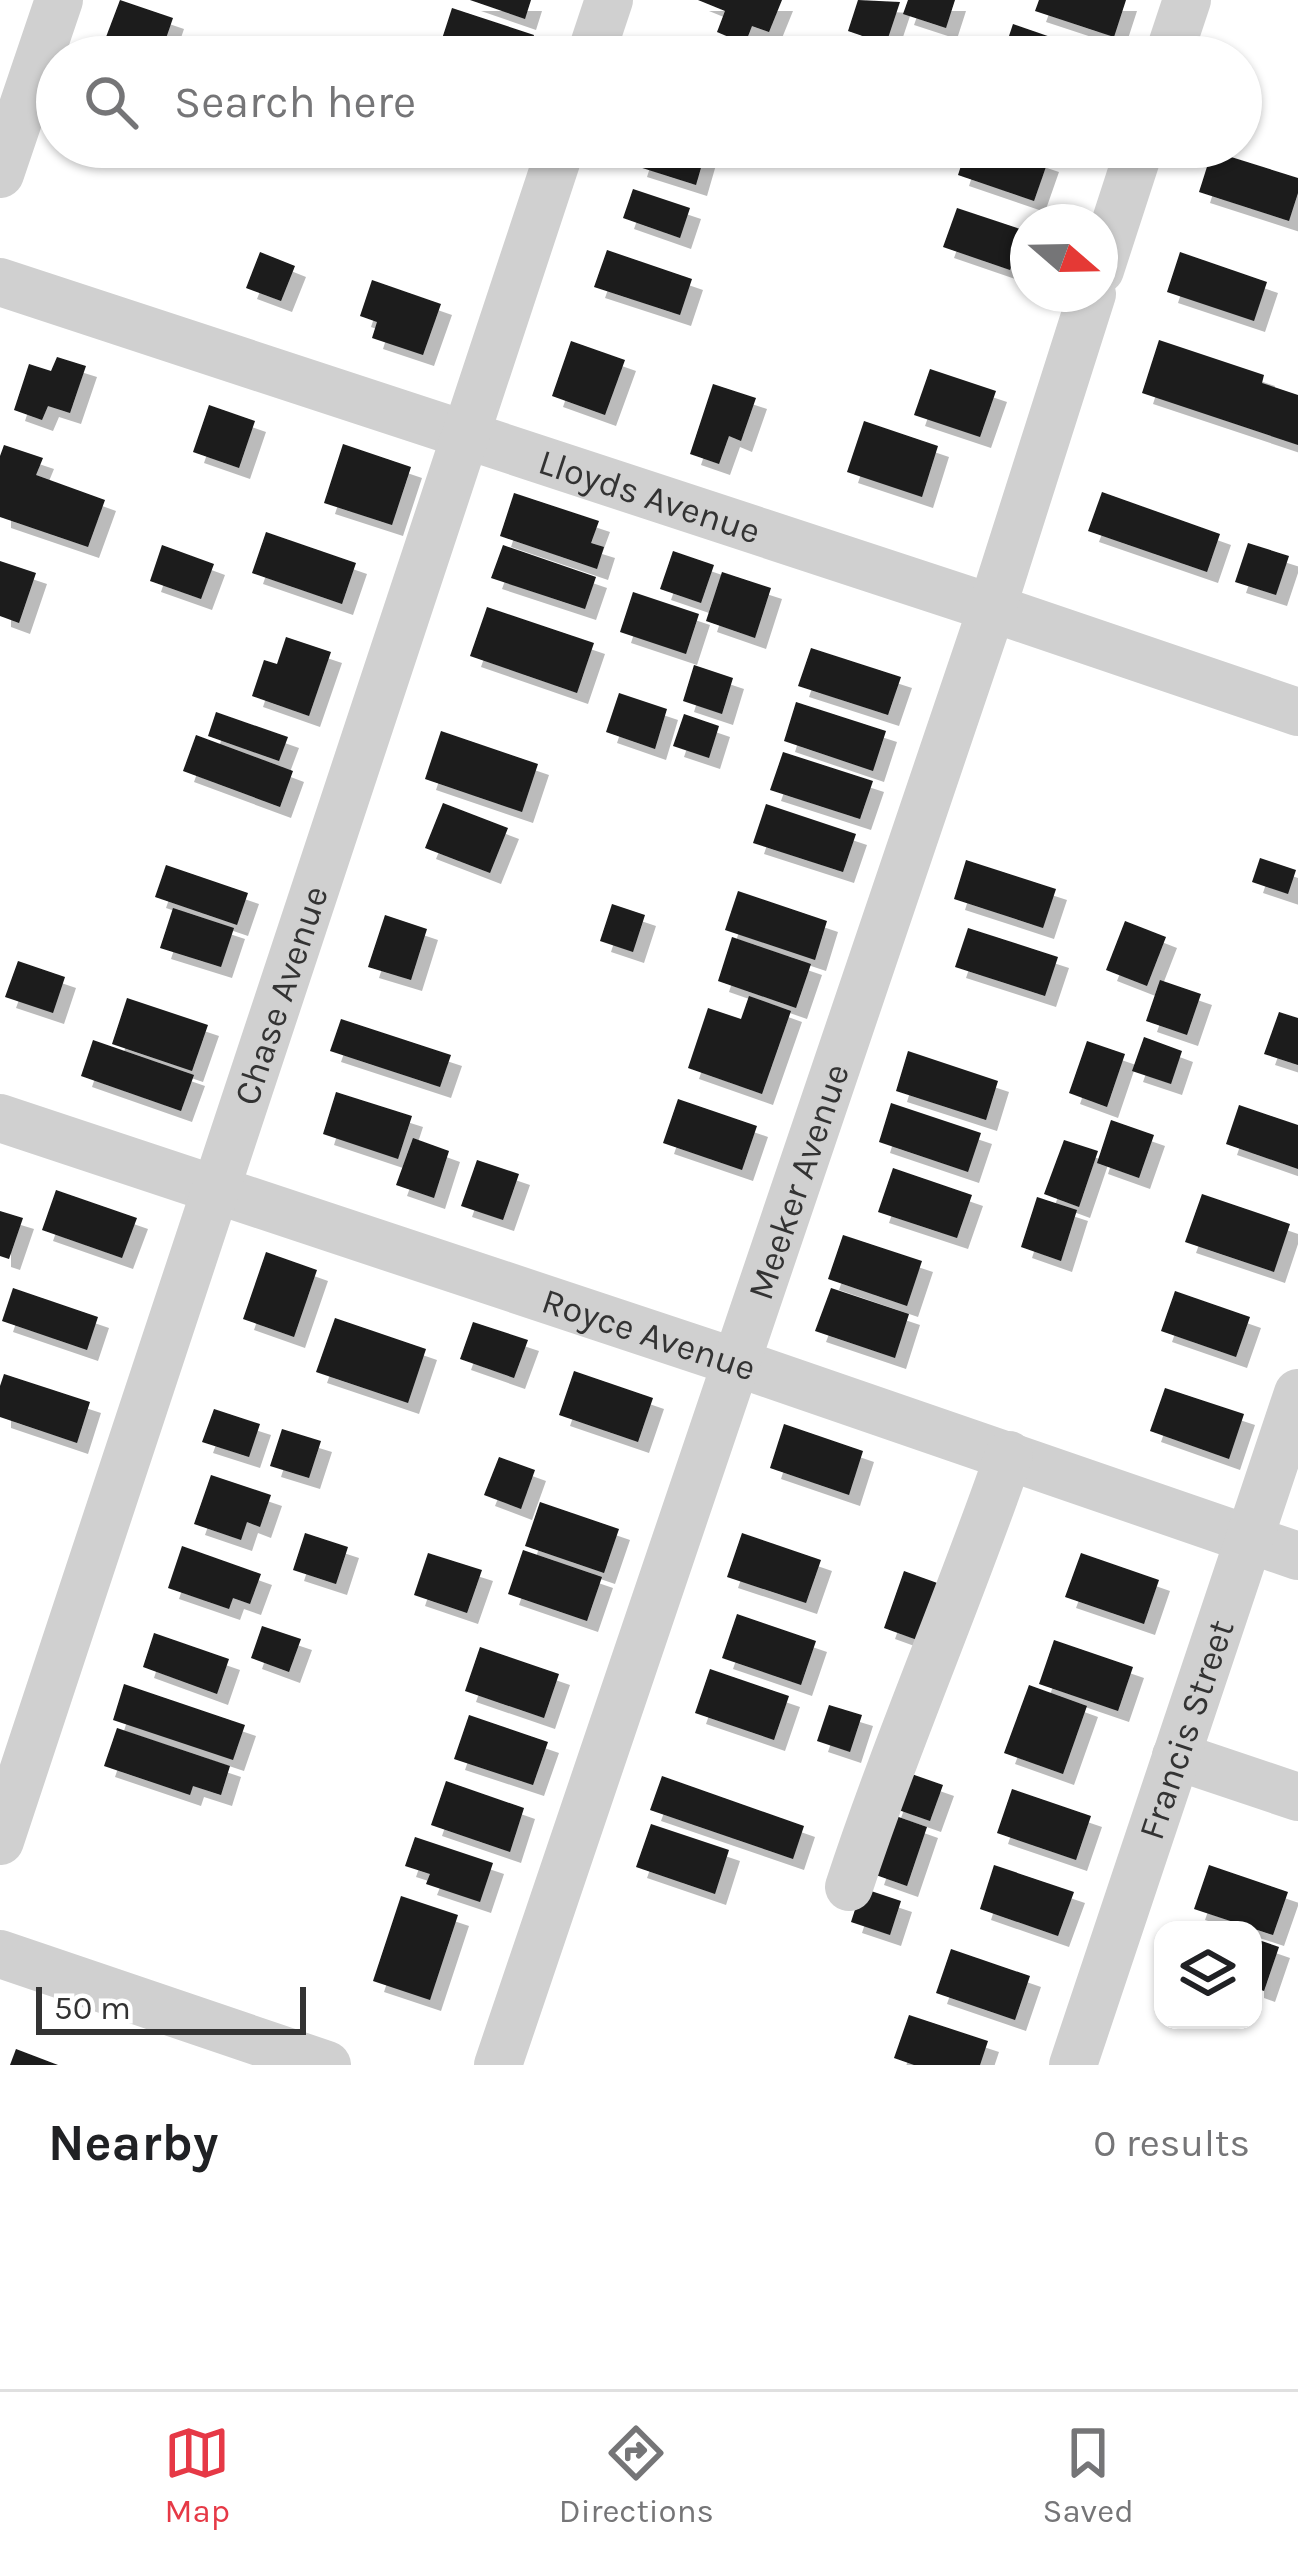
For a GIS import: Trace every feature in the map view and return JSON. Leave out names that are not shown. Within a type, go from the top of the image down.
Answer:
[{"type":"street","points":[[47,36],[59,0]]},
{"type":"street","points":[[597,36],[609,0]]},
{"type":"street","points":[[1175,36],[1187,0]]},
{"type":"street","points":[[0,174],[36,68]]},
{"type":"street","name":"Chase Avenue","points":[[0,1841],[554,168]]},
{"type":"street","points":[[1118,215],[1133,168]]},
{"type":"street","name":"Lloyds Avenue","points":[[0,282],[1298,712]]},
{"type":"street","name":"Meeker Avenue","points":[[498,2065],[992,608],[1086,312]]},
{"type":"street","name":"Royce Avenue","points":[[0,1118],[735,1362],[1298,1556]]},
{"type":"street","name":"Francis Street","points":[[1073,2065],[1298,1393]]},
{"type":"street","points":[[849,1887],[1009,1455]]},
{"type":"street","points":[[1176,1756],[1298,1797]]},
{"type":"street","points":[[0,1954],[327,2065]]},
{"type":"building","points":[[120,0],[173,18],[167,36],[106,36]]},
{"type":"building","points":[[470,0],[531,0],[525,19]]},
{"type":"building","points":[[698,0],[782,0],[769,32],[752,26],[748,36],[717,32],[725,11]]},
{"type":"building","points":[[858,0],[900,2],[889,36],[848,31]]},
{"type":"building","points":[[908,0],[955,0],[946,28],[903,14]]},
{"type":"building","points":[[1039,0],[1126,0],[1114,36],[1035,11]]},
{"type":"building","points":[[452,8],[534,35],[534,36],[443,36]]},
{"type":"building","points":[[1013,24],[1048,36],[1009,36]]},
{"type":"building","points":[[1262,167],[1298,178],[1289,221],[1199,192],[1207,168]]},
{"type":"building","points":[[642,168],[701,168],[696,185]]},
{"type":"building","points":[[960,168],[1046,168],[1034,201],[958,175]]},
{"type":"building","points":[[633,189],[690,208],[680,238],[623,218]]},
{"type":"building","points":[[957,208],[1010,226],[1010,270],[943,247]]},
{"type":"building","points":[[607,250],[692,279],[680,315],[594,287]]},
{"type":"building","points":[[260,252],[295,266],[281,301],[246,288]]},
{"type":"building","points":[[1180,252],[1267,282],[1254,321],[1167,292]]},
{"type":"building","points":[[372,280],[441,304],[423,355],[372,338],[377,322],[360,316]]},
{"type":"building","points":[[1159,340],[1264,375],[1262,383],[1298,395],[1298,445],[1142,393]]},
{"type":"building","points":[[571,341],[625,360],[605,415],[552,396]]},
{"type":"building","points":[[57,357],[86,366],[70,413],[48,406],[42,420],[14,410],[29,364],[51,371]]},
{"type":"building","points":[[930,369],[996,391],[980,437],[914,415]]},
{"type":"building","points":[[713,384],[756,398],[741,441],[729,436],[719,464],[690,454]]},
{"type":"building","points":[[209,405],[255,421],[239,468],[193,452]]},
{"type":"building","points":[[864,421],[938,446],[922,497],[847,472]]},
{"type":"building","points":[[343,444],[411,467],[392,525],[324,503]]},
{"type":"building","points":[[4,445],[43,458],[36,475],[105,500],[88,547],[0,517]]},
{"type":"building","points":[[1102,492],[1220,534],[1207,572],[1088,531]]},
{"type":"building","points":[[514,493],[599,521],[591,543],[604,547],[597,569],[500,536]]},
{"type":"building","points":[[266,532],[356,563],[342,604],[252,573]]},
{"type":"building","points":[[1248,543],[1289,556],[1276,595],[1235,582]]},
{"type":"building","points":[[162,545],[214,564],[201,599],[150,581]]},
{"type":"building","points":[[503,545],[596,577],[585,609],[491,578]]},
{"type":"building","points":[[673,551],[714,565],[701,603],[660,589]]},
{"type":"building","points":[[0,561],[36,573],[19,623],[0,616]]},
{"type":"building","points":[[722,572],[771,588],[755,638],[706,621]]},
{"type":"building","points":[[633,592],[699,614],[686,654],[620,632]]},
{"type":"building","points":[[487,607],[594,643],[577,693],[470,656]]},
{"type":"building","points":[[286,637],[331,652],[309,716],[252,696],[264,660],[277,664]]},
{"type":"building","points":[[811,648],[901,677],[888,715],[798,686]]},
{"type":"building","points":[[694,665],[733,678],[722,714],[683,701]]},
{"type":"building","points":[[619,693],[667,709],[655,749],[606,732]]},
{"type":"building","points":[[796,702],[886,731],[873,771],[784,741]]},
{"type":"building","points":[[216,712],[288,737],[279,761],[208,736]]},
{"type":"building","points":[[684,714],[719,726],[709,758],[673,746]]},
{"type":"building","points":[[441,731],[538,764],[522,812],[425,779]]},
{"type":"building","points":[[196,735],[293,771],[280,807],[183,771]]},
{"type":"building","points":[[783,752],[873,781],[860,819],[770,790]]},
{"type":"building","points":[[443,803],[508,828],[490,873],[425,848]]},
{"type":"building","points":[[766,804],[856,834],[843,872],[753,843]]},
{"type":"building","points":[[1260,858],[1296,870],[1288,894],[1252,882]]},
{"type":"building","points":[[966,860],[1056,889],[1043,928],[954,899]]},
{"type":"building","points":[[166,865],[248,893],[237,925],[155,897]]},
{"type":"building","points":[[738,891],[827,921],[815,960],[725,930]]},
{"type":"building","points":[[612,904],[645,915],[633,952],[600,941]]},
{"type":"building","points":[[173,908],[234,928],[221,967],[160,948]]},
{"type":"building","points":[[385,915],[427,929],[411,980],[368,967]]},
{"type":"building","points":[[1125,921],[1166,937],[1147,986],[1106,970]]},
{"type":"building","points":[[968,928],[1058,957],[1045,996],[955,967]]},
{"type":"building","points":[[732,937],[811,964],[796,1008],[718,981]]},
{"type":"building","points":[[18,961],[65,977],[53,1013],[5,997]]},
{"type":"building","points":[[1160,980],[1201,994],[1187,1035],[1146,1021]]},
{"type":"building","points":[[749,996],[791,1011],[762,1094],[688,1068],[708,1008],[741,1019]]},
{"type":"building","points":[[127,998],[208,1025],[192,1071],[112,1044]]},
{"type":"building","points":[[1279,1012],[1298,1018],[1298,1065],[1264,1054]]},
{"type":"building","points":[[341,1019],[451,1055],[440,1087],[330,1051]]},
{"type":"building","points":[[1144,1037],[1182,1051],[1171,1084],[1132,1071]]},
{"type":"building","points":[[93,1040],[194,1075],[181,1111],[81,1076]]},
{"type":"building","points":[[1087,1041],[1125,1054],[1107,1107],[1069,1093]]},
{"type":"building","points":[[908,1051],[998,1081],[986,1120],[896,1091]]},
{"type":"building","points":[[336,1092],[412,1116],[398,1159],[323,1134]]},
{"type":"building","points":[[678,1099],[757,1126],[742,1170],[663,1143]]},
{"type":"building","points":[[891,1103],[981,1133],[968,1172],[879,1142]]},
{"type":"building","points":[[1239,1105],[1298,1125],[1298,1169],[1226,1144]]},
{"type":"building","points":[[1111,1120],[1154,1135],[1139,1178],[1097,1163]]},
{"type":"building","points":[[413,1138],[449,1151],[434,1198],[396,1185]]},
{"type":"building","points":[[1064,1140],[1098,1151],[1079,1207],[1044,1194]]},
{"type":"building","points":[[477,1160],[519,1174],[503,1220],[461,1206]]},
{"type":"building","points":[[893,1168],[972,1195],[957,1238],[878,1212]]},
{"type":"building","points":[[56,1190],[137,1218],[122,1258],[42,1230]]},
{"type":"building","points":[[1202,1194],[1290,1224],[1274,1272],[1185,1242]]},
{"type":"building","points":[[1037,1197],[1077,1210],[1061,1261],[1021,1247]]},
{"type":"building","points":[[0,1211],[23,1218],[9,1259],[0,1256]]},
{"type":"building","points":[[843,1235],[922,1261],[907,1306],[828,1279]]},
{"type":"building","points":[[266,1252],[317,1270],[294,1337],[243,1319]]},
{"type":"building","points":[[13,1288],[98,1317],[87,1350],[2,1321]]},
{"type":"building","points":[[831,1288],[909,1314],[895,1358],[815,1331]]},
{"type":"building","points":[[1175,1291],[1250,1317],[1236,1357],[1161,1331]]},
{"type":"building","points":[[335,1318],[426,1349],[408,1403],[316,1372]]},
{"type":"building","points":[[473,1322],[528,1340],[514,1378],[460,1359]]},
{"type":"building","points":[[574,1371],[653,1398],[638,1442],[559,1415]]},
{"type":"building","points":[[4,1374],[90,1402],[77,1443],[0,1417]]},
{"type":"building","points":[[1165,1388],[1244,1414],[1229,1459],[1150,1431]]},
{"type":"building","points":[[214,1409],[260,1424],[249,1457],[202,1442]]},
{"type":"building","points":[[784,1424],[863,1451],[849,1495],[770,1468]]},
{"type":"building","points":[[282,1429],[321,1441],[309,1478],[270,1466]]},
{"type":"building","points":[[499,1457],[535,1470],[521,1509],[484,1495]]},
{"type":"building","points":[[211,1475],[271,1495],[260,1527],[247,1522],[241,1540],[194,1524]]},
{"type":"building","points":[[540,1502],[619,1529],[604,1573],[525,1546]]},
{"type":"building","points":[[305,1533],[348,1547],[336,1584],[293,1570]]},
{"type":"building","points":[[742,1533],[821,1560],[806,1603],[727,1577]]},
{"type":"building","points":[[182,1546],[261,1574],[250,1604],[233,1598],[229,1609],[168,1588]]},
{"type":"building","points":[[523,1550],[602,1577],[587,1621],[508,1594]]},
{"type":"building","points":[[428,1553],[482,1570],[467,1613],[414,1595]]},
{"type":"building","points":[[1081,1553],[1159,1580],[1144,1624],[1065,1597]]},
{"type":"building","points":[[904,1571],[940,1584],[920,1641],[884,1628]]},
{"type":"building","points":[[737,1614],[816,1641],[801,1685],[722,1658]]},
{"type":"building","points":[[262,1626],[301,1639],[289,1672],[251,1658]]},
{"type":"building","points":[[154,1633],[229,1659],[217,1694],[143,1667]]},
{"type":"building","points":[[1054,1640],[1133,1667],[1118,1711],[1039,1684]]},
{"type":"building","points":[[480,1647],[559,1674],[544,1718],[465,1691]]},
{"type":"building","points":[[710,1669],[789,1696],[774,1740],[695,1713]]},
{"type":"building","points":[[124,1684],[245,1725],[233,1760],[113,1720]]},
{"type":"building","points":[[1029,1685],[1087,1706],[1063,1774],[1004,1753]]},
{"type":"building","points":[[829,1705],[862,1715],[850,1752],[817,1741]]},
{"type":"building","points":[[469,1715],[548,1742],[533,1785],[454,1759]]},
{"type":"building","points":[[117,1728],[230,1766],[221,1795],[193,1786],[190,1795],[104,1766]]},
{"type":"building","points":[[903,1771],[943,1785],[930,1821],[890,1807]]},
{"type":"building","points":[[662,1776],[804,1826],[793,1859],[650,1810]]},
{"type":"building","points":[[446,1781],[524,1808],[510,1852],[431,1825]]},
{"type":"building","points":[[1012,1789],[1091,1816],[1076,1860],[997,1833]]},
{"type":"building","points":[[893,1815],[927,1827],[907,1886],[873,1874]]},
{"type":"building","points":[[651,1824],[729,1850],[715,1894],[636,1867]]},
{"type":"building","points":[[415,1837],[493,1863],[480,1902],[426,1884],[430,1874],[405,1866]]},
{"type":"building","points":[[994,1865],[1074,1892],[1058,1936],[980,1909]]},
{"type":"building","points":[[1209,1865],[1288,1892],[1273,1935],[1262,1931],[1262,1921],[1230,1921],[1194,1909]]},
{"type":"building","points":[[862,1888],[901,1901],[890,1935],[851,1922]]},
{"type":"building","points":[[401,1896],[458,1915],[430,2000],[373,1981]]},
{"type":"building","points":[[1262,1941],[1279,1947],[1262,1990]]},
{"type":"building","points":[[951,1949],[1030,1976],[1015,2020],[936,1993]]},
{"type":"building","points":[[909,2015],[988,2041],[980,2065],[914,2065],[894,2058]]},
{"type":"building","points":[[16,2049],[58,2065],[10,2065]]}]
